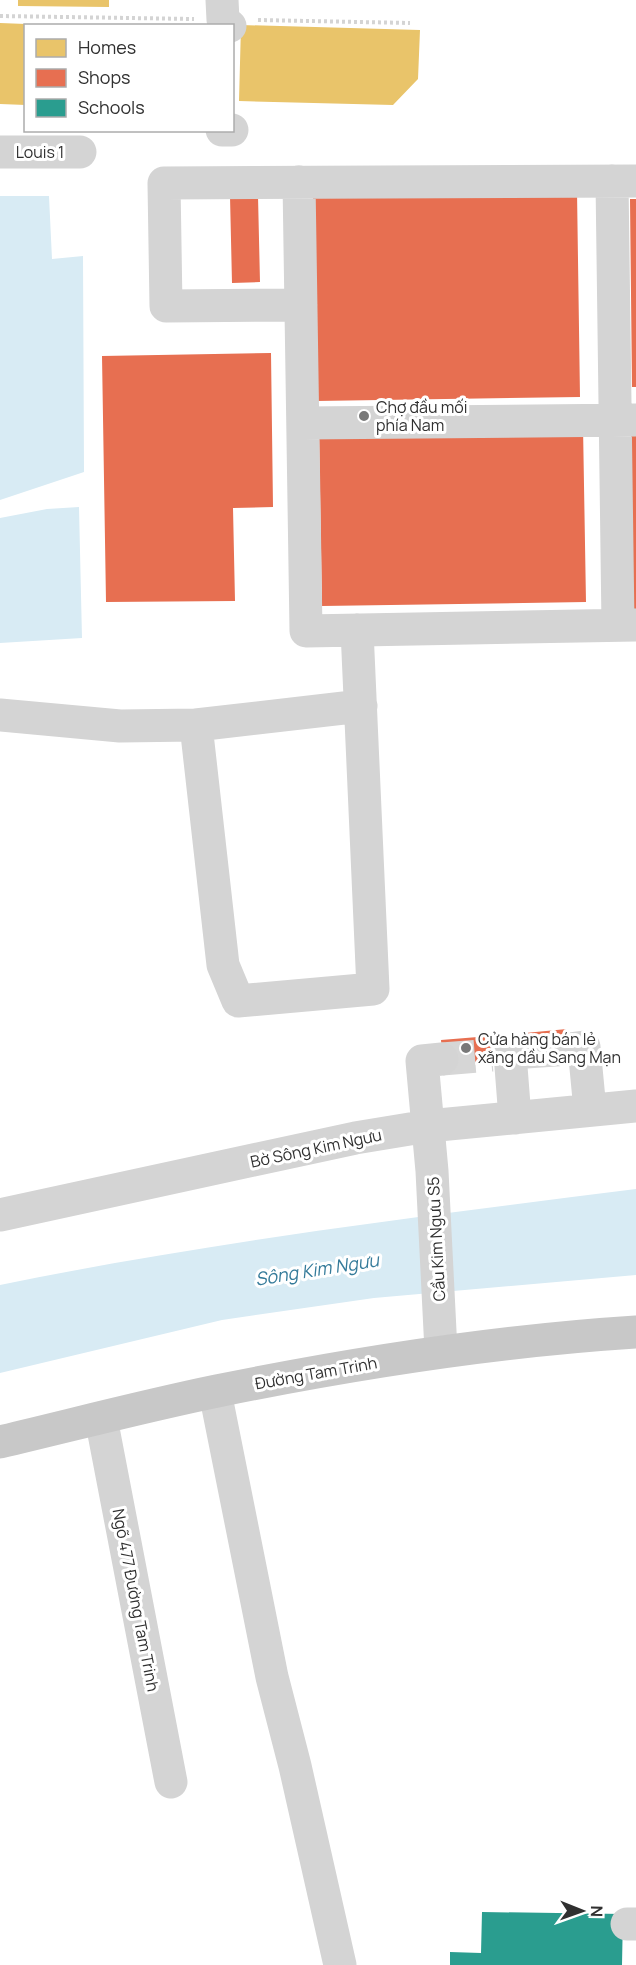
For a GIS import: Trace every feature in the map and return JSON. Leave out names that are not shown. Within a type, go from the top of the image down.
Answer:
[{"type":"main road","name":"Đường Tam Trinh","points":[[0,1442],[215,1392],[318,1372],[441,1352],[636,1332]]},
{"type":"street","name":"Louis 1","points":[[0,152],[66,145]]},
{"type":"street","points":[[299,182],[303,423],[306,631],[627,625],[624,181],[299,182],[165,183],[166,306],[301,305]]},
{"type":"street","points":[[303,423],[626,420]]},
{"type":"street","points":[[196,725],[223,965],[238,1001],[373,989],[357,630]]},
{"type":"street","points":[[0,715],[120,726],[196,725],[361,706]]},
{"type":"street","points":[[569,1049],[584,1047],[590,1110]]},
{"type":"street","points":[[509,1054],[515,1118]]},
{"type":"street","name":"Cầu Kim Ngưu S5","points":[[441,1352],[432,1171],[422,1061],[442,1059]]},
{"type":"street","name":"Bờ Sông Kim Ngưu","points":[[0,1215],[356,1138],[428,1126],[636,1106]]},
{"type":"street","points":[[215,1392],[272,1677],[295,1766],[340,1965]]},
{"type":"street","name":"Ngõ 477 Đường Tam Trinh","points":[[100,1418],[171,1782]]},
{"type":"water","points":[[0,196],[49,196],[52,259],[83,256],[84,472],[0,500]]},
{"type":"water","points":[[79,507],[82,638],[0,643],[0,518],[47,509]]},
{"type":"water","name":"Sông Kim Ngưu","points":[[636,1189],[636,1275],[374,1298],[222,1320],[0,1373],[0,1285],[237,1243]]},
{"type":"building: Homes","points":[[18,0],[109,0],[109,7],[18,6]]},
{"type":"building: Homes","points":[[0,23],[26,24],[24,24],[24,105],[0,104]]},
{"type":"building: Homes","points":[[241,25],[420,30],[418,79],[393,105],[239,101]]},
{"type":"building: Shops","points":[[577,191],[580,397],[316,401],[313,196]]},
{"type":"building: Shops","points":[[230,196],[258,196],[260,282],[232,283]]},
{"type":"building: Shops","points":[[630,199],[636,199],[636,387],[632,387]]},
{"type":"building: Shops","points":[[271,353],[273,507],[233,508],[235,601],[106,602],[102,356]]},
{"type":"building: Shops","points":[[583,426],[586,602],[322,606],[319,431]]},
{"type":"building: Shops","points":[[631,426],[636,426],[636,614],[633,614]]},
{"type":"building: Shops","name":"Cửa hàng bán lẻ xăng dầu Sang Mạn","points":[[567,1029],[570,1057],[527,1061],[525,1033]]},
{"type":"building: Shops","name":"Cửa hàng bán lẻ xăng dầu Sang Mạn","points":[[490,1036],[492,1061],[443,1065],[441,1040]]},
{"type":"building: Schools","points":[[482,1912],[623,1914],[622,1965],[450,1965],[450,1952],[481,1953]]},
{"type":"tunnel","points":[[526,1052],[569,1049]]},
{"type":"tunnel","points":[[442,1059],[492,1055]]},
{"type":"place","name":"Chợ đầu mối phía Nam","points":[[364,416]]},
{"type":"place","name":"Cửa hàng bán lẻ xăng dầu Sang Mạn","points":[[466,1048]]}]
